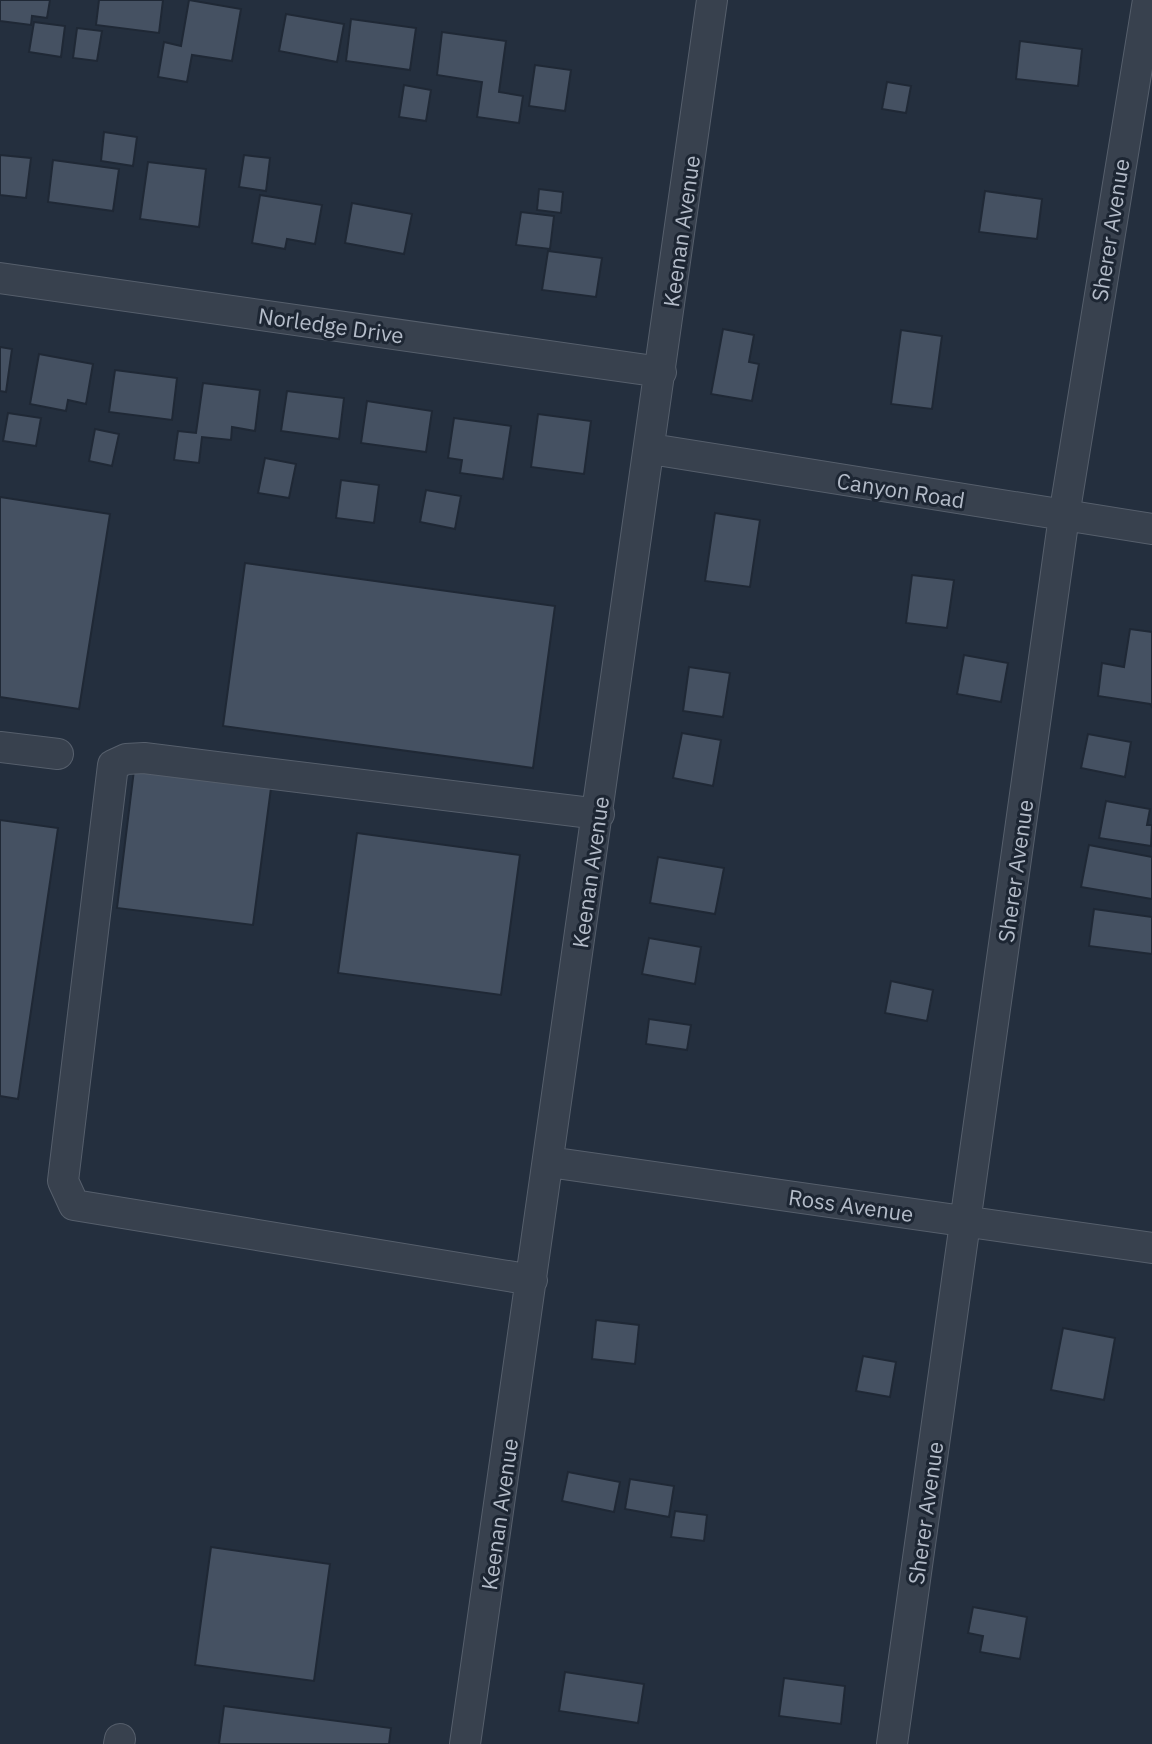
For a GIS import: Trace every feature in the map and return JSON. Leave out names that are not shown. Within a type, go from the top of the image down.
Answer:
[{"type":"street","name":"Keenan Avenue","points":[[465,1744],[651,449],[712,0]]},
{"type":"street","name":"Sherer Avenue","points":[[892,1744],[1064,516],[1148,0]]},
{"type":"street","name":"Norledge Drive","points":[[0,278],[661,372]]},
{"type":"street","name":"Canyon Road","points":[[651,449],[1152,529]]},
{"type":"street","points":[[0,747],[58,754]]},
{"type":"street","points":[[532,1280],[74,1205],[63,1181],[113,765],[126,759],[144,758],[599,814]]},
{"type":"street","name":"Ross Avenue","points":[[549,1162],[1152,1248]]},
{"type":"building","points":[[0,0],[50,0],[47,18],[32,16],[31,25],[0,21]]},
{"type":"building","points":[[99,0],[163,0],[159,33],[96,25]]},
{"type":"building","points":[[189,0],[241,9],[232,61],[192,55],[187,82],[158,77],[164,42],[181,46]]},
{"type":"building","points":[[286,14],[344,24],[337,62],[279,51]]},
{"type":"building","points":[[351,19],[416,28],[410,70],[346,61]]},
{"type":"building","points":[[34,22],[65,26],[61,57],[29,52]]},
{"type":"building","points":[[77,28],[102,31],[97,61],[73,58]]},
{"type":"building","points":[[442,32],[506,41],[499,92],[523,96],[519,123],[477,117],[482,82],[437,75]]},
{"type":"building","points":[[1020,41],[1082,49],[1078,86],[1016,79]]},
{"type":"building","points":[[535,65],[571,70],[565,111],[529,106]]},
{"type":"building","points":[[887,82],[911,86],[906,113],[882,109]]},
{"type":"building","points":[[404,85],[431,90],[426,121],[399,117]]},
{"type":"building","points":[[104,132],[137,137],[133,166],[101,161]]},
{"type":"building","points":[[0,155],[31,158],[26,198],[0,195]]},
{"type":"building","points":[[244,155],[270,158],[266,191],[239,187]]},
{"type":"building","points":[[53,160],[119,169],[113,211],[48,202]]},
{"type":"building","points":[[148,162],[206,169],[199,227],[140,219]]},
{"type":"building","points":[[539,189],[563,192],[561,213],[537,210]]},
{"type":"building","points":[[985,191],[1042,199],[1037,239],[979,232]]},
{"type":"building","points":[[260,195],[322,205],[315,244],[287,239],[285,249],[252,243]]},
{"type":"building","points":[[352,203],[412,214],[404,254],[345,243]]},
{"type":"building","points":[[521,212],[554,216],[550,249],[516,245]]},
{"type":"building","points":[[548,251],[602,258],[596,297],[542,290]]},
{"type":"building","points":[[723,329],[754,335],[749,362],[759,364],[752,401],[711,394]]},
{"type":"building","points":[[901,330],[942,336],[932,409],[891,404]]},
{"type":"building","points":[[0,347],[12,349],[6,392],[0,391]]},
{"type":"building","points":[[39,354],[93,364],[86,404],[68,400],[66,411],[30,404]]},
{"type":"building","points":[[115,370],[177,378],[172,420],[109,412]]},
{"type":"building","points":[[203,383],[260,390],[255,431],[232,427],[231,440],[202,437],[199,463],[174,460],[178,431],[196,433]]},
{"type":"building","points":[[287,391],[344,398],[339,439],[281,431]]},
{"type":"building","points":[[367,401],[432,411],[426,452],[361,443]]},
{"type":"building","points":[[8,413],[41,418],[36,446],[3,441]]},
{"type":"building","points":[[538,414],[591,421],[584,474],[531,467]]},
{"type":"building","points":[[454,418],[511,426],[503,479],[460,473],[462,460],[448,458]]},
{"type":"building","points":[[95,429],[119,434],[112,466],[89,461]]},
{"type":"building","points":[[265,458],[296,464],[289,498],[258,493]]},
{"type":"building","points":[[341,480],[379,485],[374,523],[336,518]]},
{"type":"building","points":[[426,490],[461,496],[455,529],[420,522]]},
{"type":"building","points":[[0,497],[110,514],[79,709],[0,697]]},
{"type":"building","points":[[715,513],[760,520],[750,587],[705,581]]},
{"type":"building","points":[[245,563],[555,606],[533,768],[223,726]]},
{"type":"building","points":[[912,575],[954,580],[947,628],[906,623]]},
{"type":"building","points":[[1130,629],[1152,632],[1152,707],[1150,704],[1098,696],[1102,663],[1124,667]]},
{"type":"building","points":[[964,655],[1008,663],[1001,702],[957,694]]},
{"type":"building","points":[[689,667],[730,673],[723,717],[683,711]]},
{"type":"building","points":[[682,733],[721,740],[713,786],[673,778]]},
{"type":"building","points":[[1088,734],[1131,742],[1125,777],[1081,768]]},
{"type":"building","points":[[134,770],[271,788],[253,925],[117,908]]},
{"type":"building","points":[[1106,801],[1150,809],[1147,825],[1152,825],[1151,846],[1099,838]]},
{"type":"building","points":[[0,820],[58,828],[18,1099],[0,1096]]},
{"type":"building","points":[[357,833],[520,855],[501,995],[338,973]]},
{"type":"building","points":[[1089,845],[1152,857],[1152,899],[1081,887]]},
{"type":"building","points":[[658,857],[724,868],[715,914],[650,903]]},
{"type":"building","points":[[1094,909],[1152,917],[1152,954],[1089,946]]},
{"type":"building","points":[[649,938],[701,947],[695,984],[642,974]]},
{"type":"building","points":[[891,981],[933,990],[927,1021],[885,1013]]},
{"type":"building","points":[[649,1019],[691,1025],[687,1050],[646,1044]]},
{"type":"building","points":[[596,1320],[639,1325],[635,1364],[592,1359]]},
{"type":"building","points":[[1063,1328],[1115,1338],[1104,1400],[1051,1390]]},
{"type":"building","points":[[863,1356],[896,1362],[890,1397],[856,1391]]},
{"type":"building","points":[[568,1472],[620,1482],[614,1512],[562,1501]]},
{"type":"building","points":[[630,1479],[674,1486],[669,1517],[625,1509]]},
{"type":"building","points":[[675,1511],[707,1515],[704,1541],[671,1537]]},
{"type":"building","points":[[211,1547],[330,1564],[314,1681],[195,1665]]},
{"type":"building","points":[[973,1607],[1027,1617],[1020,1659],[980,1652],[983,1636],[968,1633]]},
{"type":"building","points":[[565,1672],[644,1684],[638,1723],[559,1711]]},
{"type":"building","points":[[784,1678],[845,1686],[841,1724],[779,1716]]},
{"type":"building","points":[[224,1706],[391,1728],[389,1744],[219,1744]]}]
